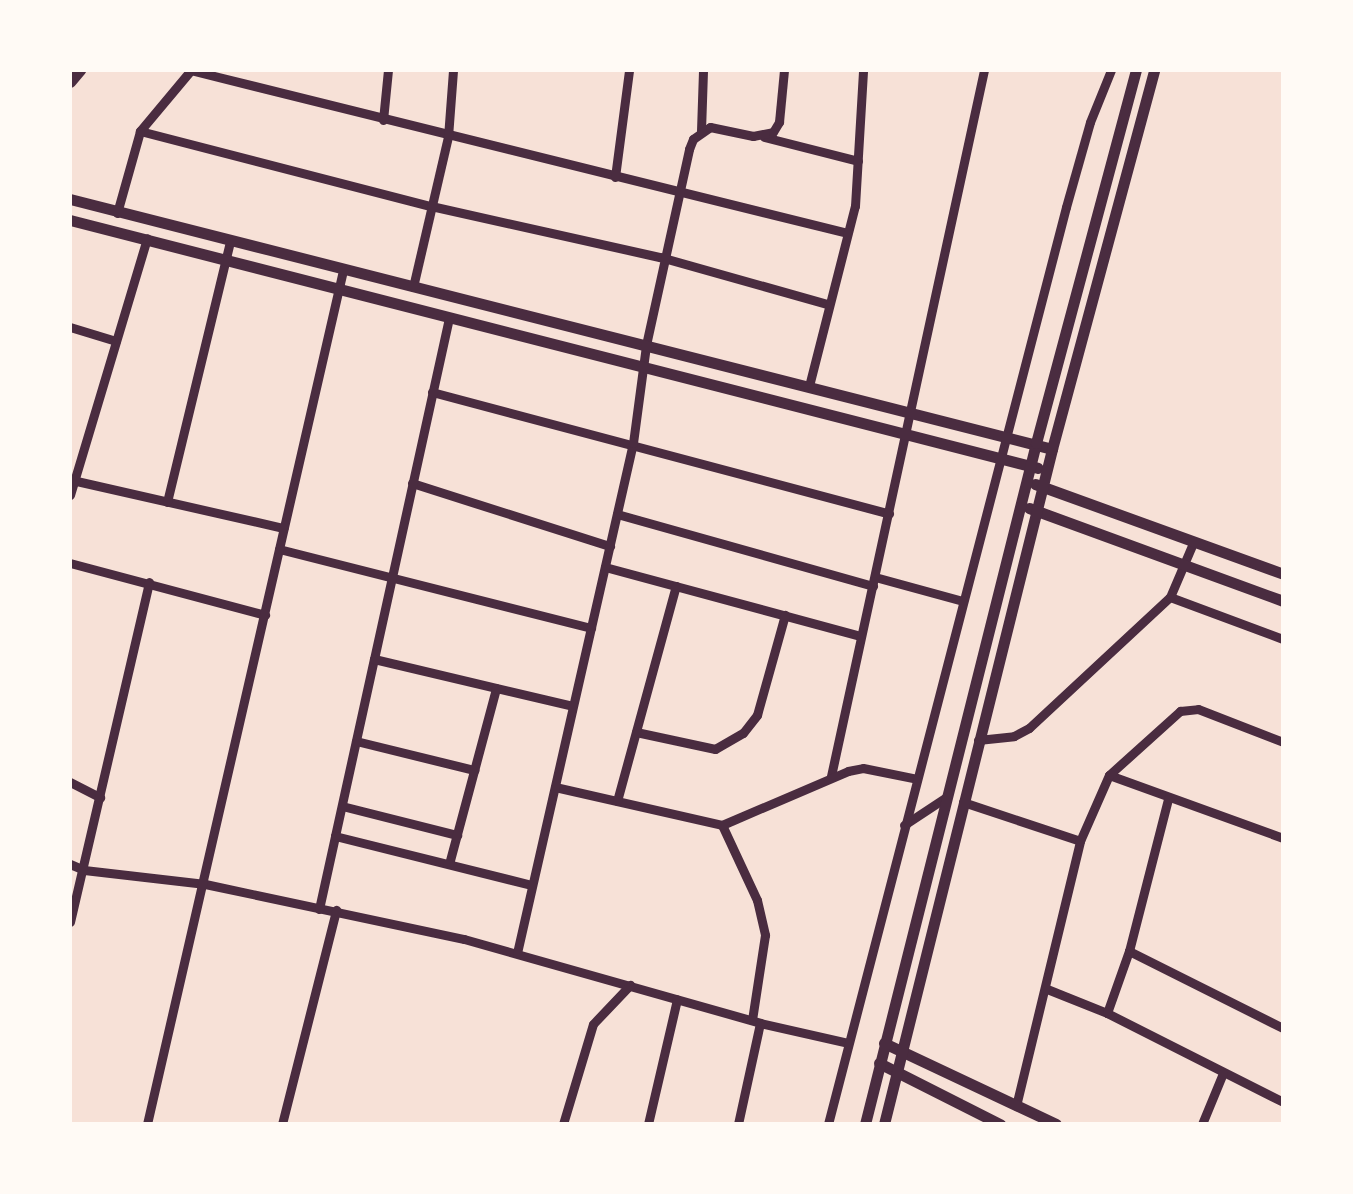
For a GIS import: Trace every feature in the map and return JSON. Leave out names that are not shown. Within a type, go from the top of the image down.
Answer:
[{"type":"street","points":[[70,82],[80,70]]},
{"type":"street","points":[[117,213],[140,131],[190,70],[848,233]]},
{"type":"street","points":[[383,120],[388,70]]},
{"type":"street","points":[[413,287],[448,137],[453,70]]},
{"type":"street","points":[[615,177],[629,70]]},
{"type":"street","points":[[701,131],[703,70]]},
{"type":"street","points":[[764,137],[779,122],[784,70]]},
{"type":"street","points":[[808,386],[857,190],[863,70]]},
{"type":"street","points":[[831,776],[984,70]]},
{"type":"street","points":[[828,1124],[1000,458],[1090,122],[1110,70]]},
{"type":"street","points":[[865,1124],[1030,466],[1136,70]]},
{"type":"street","points":[[884,1124],[1036,510],[1154,70]]},
{"type":"street","points":[[516,954],[634,443],[646,345],[668,259],[689,149],[701,131],[710,126],[858,162]]},
{"type":"street","points":[[140,131],[432,206],[668,259],[827,304]]},
{"type":"street","points":[[70,199],[1052,449]]},
{"type":"street","points":[[70,220],[1047,470]]},
{"type":"street","points":[[70,494],[147,238]]},
{"type":"street","points":[[167,502],[230,241]]},
{"type":"street","points":[[147,1124],[344,270]]},
{"type":"street","points":[[318,908],[448,318]]},
{"type":"street","points":[[70,326],[116,341]]},
{"type":"street","points":[[432,392],[889,514]]},
{"type":"street","points":[[72,480],[284,528]]},
{"type":"street","points":[[1026,482],[1283,574]]},
{"type":"street","points":[[412,483],[610,546]]},
{"type":"street","points":[[1020,505],[1283,601]]},
{"type":"street","points":[[617,514],[963,601]]},
{"type":"street","points":[[978,740],[1014,736],[1029,728],[1170,597],[1193,543]]},
{"type":"street","points":[[279,549],[591,628]]},
{"type":"street","points":[[70,564],[266,615]]},
{"type":"street","points":[[605,566],[862,636]]},
{"type":"street","points":[[70,922],[148,582]]},
{"type":"street","points":[[617,801],[676,586]]},
{"type":"street","points":[[1170,597],[1283,639]]},
{"type":"street","points":[[636,732],[715,749],[743,733],[756,715],[786,616]]},
{"type":"street","points":[[374,659],[573,706]]},
{"type":"street","points":[[449,864],[496,688]]},
{"type":"street","points":[[1016,1106],[1080,841],[1110,775],[1180,711],[1198,710],[1283,742]]},
{"type":"street","points":[[356,741],[474,770]]},
{"type":"street","points":[[555,787],[722,826],[831,776],[862,768],[917,779]]},
{"type":"street","points":[[1110,775],[1283,838]]},
{"type":"street","points":[[70,782],[100,796]]},
{"type":"street","points":[[904,825],[945,798]]},
{"type":"street","points":[[1107,1013],[1128,951],[1168,799]]},
{"type":"street","points":[[962,802],[1080,841]]},
{"type":"street","points":[[342,806],[457,835]]},
{"type":"street","points":[[722,826],[757,900],[765,935],[756,1022],[738,1124]]},
{"type":"street","points":[[335,836],[532,885]]},
{"type":"street","points":[[70,864],[84,870],[205,884],[336,910],[609,977],[756,1022],[848,1043]]},
{"type":"street","points":[[282,1124],[336,910]]},
{"type":"street","points":[[1128,951],[1283,1028]]},
{"type":"street","points":[[563,1124],[593,1024],[627,984]]},
{"type":"street","points":[[1047,989],[1107,1013],[1283,1102]]},
{"type":"street","points":[[648,1124],[677,999]]},
{"type":"street","points":[[884,1043],[1016,1106],[1036,1120],[1056,1124]]},
{"type":"street","points":[[879,1064],[1000,1124]]},
{"type":"street","points":[[1202,1124],[1224,1073]]}]
